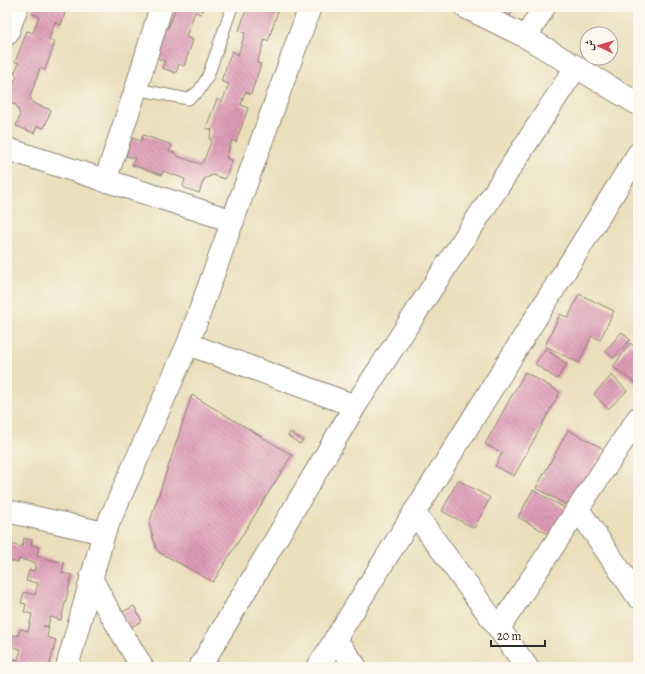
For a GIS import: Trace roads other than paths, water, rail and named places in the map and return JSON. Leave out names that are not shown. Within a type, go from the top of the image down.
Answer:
[{"type":"street","points":[[7,34],[17,7]]},
{"type":"street","points":[[105,180],[136,89],[161,7]]},
{"type":"street","points":[[67,667],[104,533],[188,344],[310,7]]},
{"type":"street","points":[[465,7],[526,37],[638,104]]},
{"type":"street","points":[[526,37],[544,7]]},
{"type":"street","points":[[200,667],[355,406],[576,67]]},
{"type":"street","points":[[7,149],[233,221]]},
{"type":"street","points":[[318,667],[638,154]]},
{"type":"street","points":[[188,344],[355,406]]},
{"type":"street","points":[[498,628],[636,426]]},
{"type":"street","points":[[578,509],[638,597]]},
{"type":"street","points":[[7,511],[104,533]]},
{"type":"street","points":[[414,512],[527,667]]},
{"type":"street","points":[[91,578],[142,667]]},
{"type":"street","points":[[335,639],[356,667]]},
{"type":"lane","points":[[136,89],[188,99],[199,91],[208,76],[232,7]]}]
